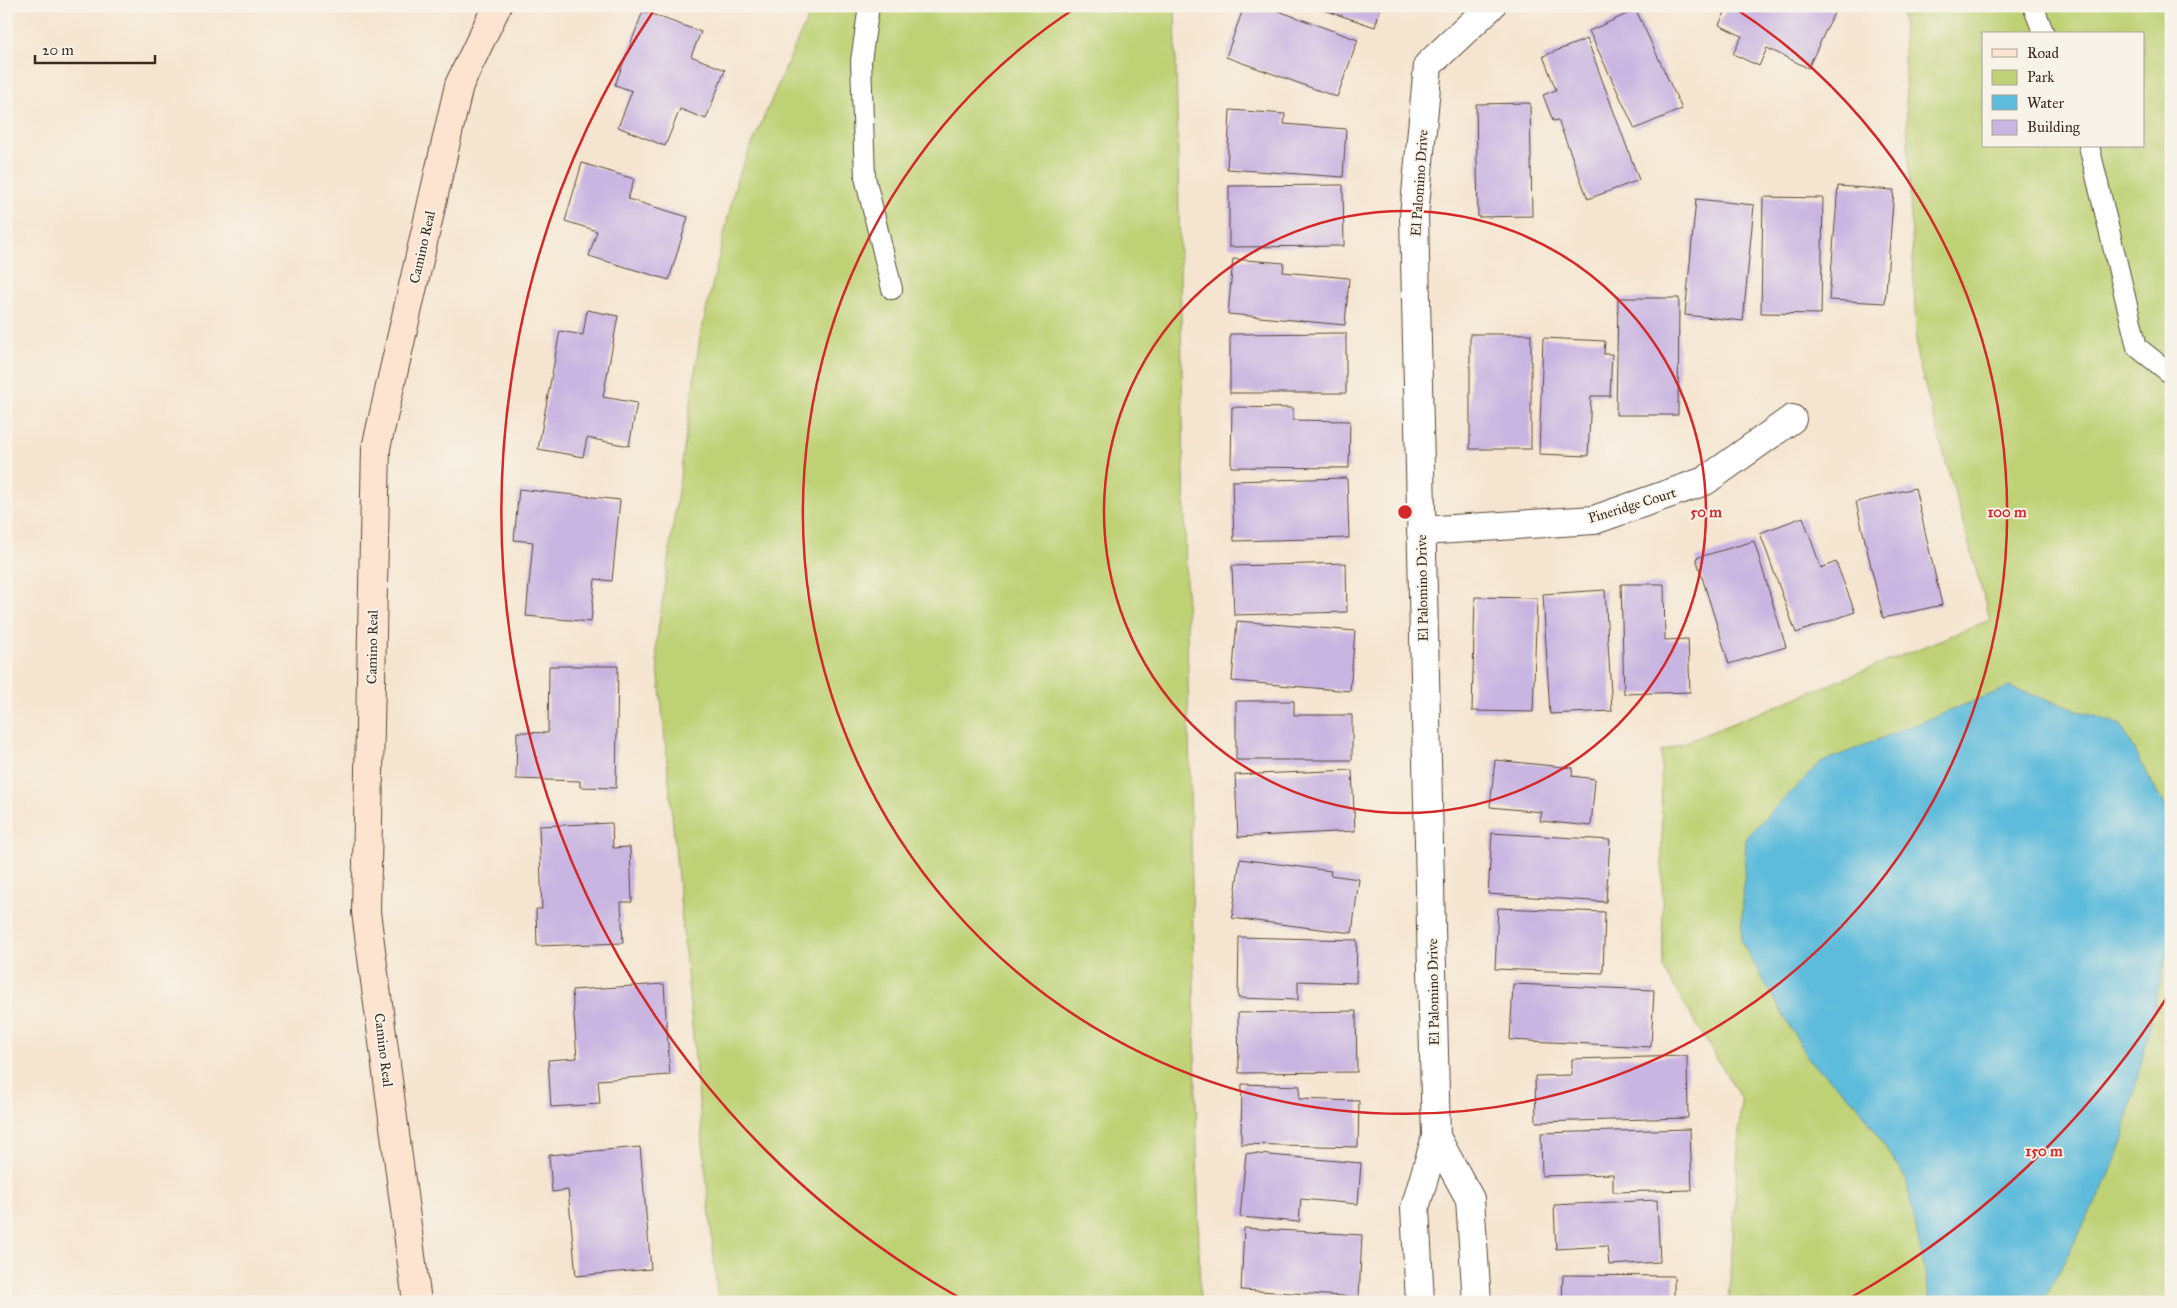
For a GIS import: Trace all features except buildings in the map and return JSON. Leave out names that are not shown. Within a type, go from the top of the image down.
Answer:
[{"type":"main road","name":"Camino Real","points":[[417,1302],[366,912],[376,448],[459,85],[497,6]]},
{"type":"street","name":"El Palomino Drive","points":[[1420,1302],[1415,1208],[1436,1137],[1414,216],[1428,66],[1491,6]]},
{"type":"street","name":"Pineridge Court","points":[[1421,531],[1594,520],[1705,481],[1792,419]]},
{"type":"street","name":"El Palomino Drive","points":[[1436,1137],[1470,1199],[1477,1302]]},
{"type":"lane","points":[[869,6],[861,61],[865,177],[892,289]]},
{"type":"lane","points":[[2034,6],[2043,32]]},
{"type":"lane","points":[[2089,148],[2137,347],[2171,374]]},
{"type":"green space","points":[[814,6],[1175,6],[1200,1302],[718,1302],[656,645],[700,337],[737,179]]},
{"type":"green space","points":[[1902,6],[2171,6],[2171,1302],[1729,1302],[1741,1099],[1663,968],[1661,752],[1990,620],[1917,357]]},
{"type":"water","points":[[2009,687],[2121,725],[2171,818],[2171,937],[2121,1147],[2108,1178],[2043,1302],[1931,1302],[1906,1179],[1858,1105],[1809,1060],[1741,941],[1746,837],[1820,763]]}]
